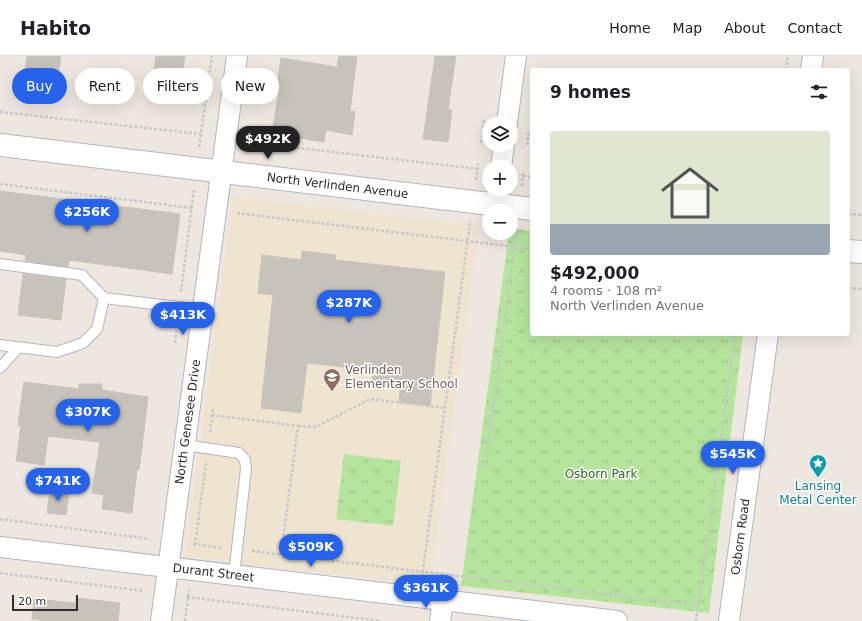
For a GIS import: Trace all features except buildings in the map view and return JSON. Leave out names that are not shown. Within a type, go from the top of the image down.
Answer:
[{"type":"street","name":"North Genesee Drive","points":[[161,621],[236,56]]},
{"type":"street","points":[[508,116],[516,56]]},
{"type":"street","points":[[811,68],[813,56]]},
{"type":"street","name":"North Verlinden Avenue","points":[[0,145],[473,202],[497,196],[526,208]]},
{"type":"street","points":[[850,251],[862,252]]},
{"type":"street","name":"Osborn Road","points":[[729,621],[768,336]]},
{"type":"street","name":"Durant Street","points":[[0,547],[617,621]]},
{"type":"street","points":[[440,621],[443,601]]},
{"type":"lane","points":[[0,264],[82,275],[104,298],[203,310]]},
{"type":"lane","points":[[0,345],[57,352],[83,344],[97,329],[104,298]]},
{"type":"lane","points":[[0,368],[18,348]]},
{"type":"lane","points":[[185,445],[240,453],[245,460],[246,469],[234,575]]},
{"type":"path","points":[[786,68],[788,56]]},
{"type":"path","points":[[526,147],[529,125]]},
{"type":"path","points":[[481,146],[482,138]]},
{"type":"path","points":[[420,598],[479,161]]},
{"type":"path","points":[[485,467],[514,247],[526,208],[523,169]]},
{"type":"path","points":[[0,184],[530,249]]},
{"type":"path","points":[[850,214],[862,215]]},
{"type":"path","points":[[850,288],[862,289]]},
{"type":"path","points":[[696,621],[735,336]]},
{"type":"path","points":[[212,415],[316,427],[370,399],[445,408]]},
{"type":"path","points":[[281,555],[298,426]]},
{"type":"path","points":[[0,519],[172,542],[699,605]]},
{"type":"path","points":[[0,573],[381,621]]},
{"type":"shaded area","name":"Verlinden Elementary School","points":[[233,196],[479,226],[430,585],[185,557]]},
{"type":"green space","name":"Osborn Park","points":[[518,229],[530,231],[530,336],[743,336],[709,613],[461,586],[508,240],[518,240]]},
{"type":"green space","points":[[344,454],[401,461],[393,526],[336,519]]},
{"type":"place","name":"Verlinden Elementary School","points":[[332,392]]},
{"type":"place","name":"Lansing Metal Center","points":[[818,478]]}]
